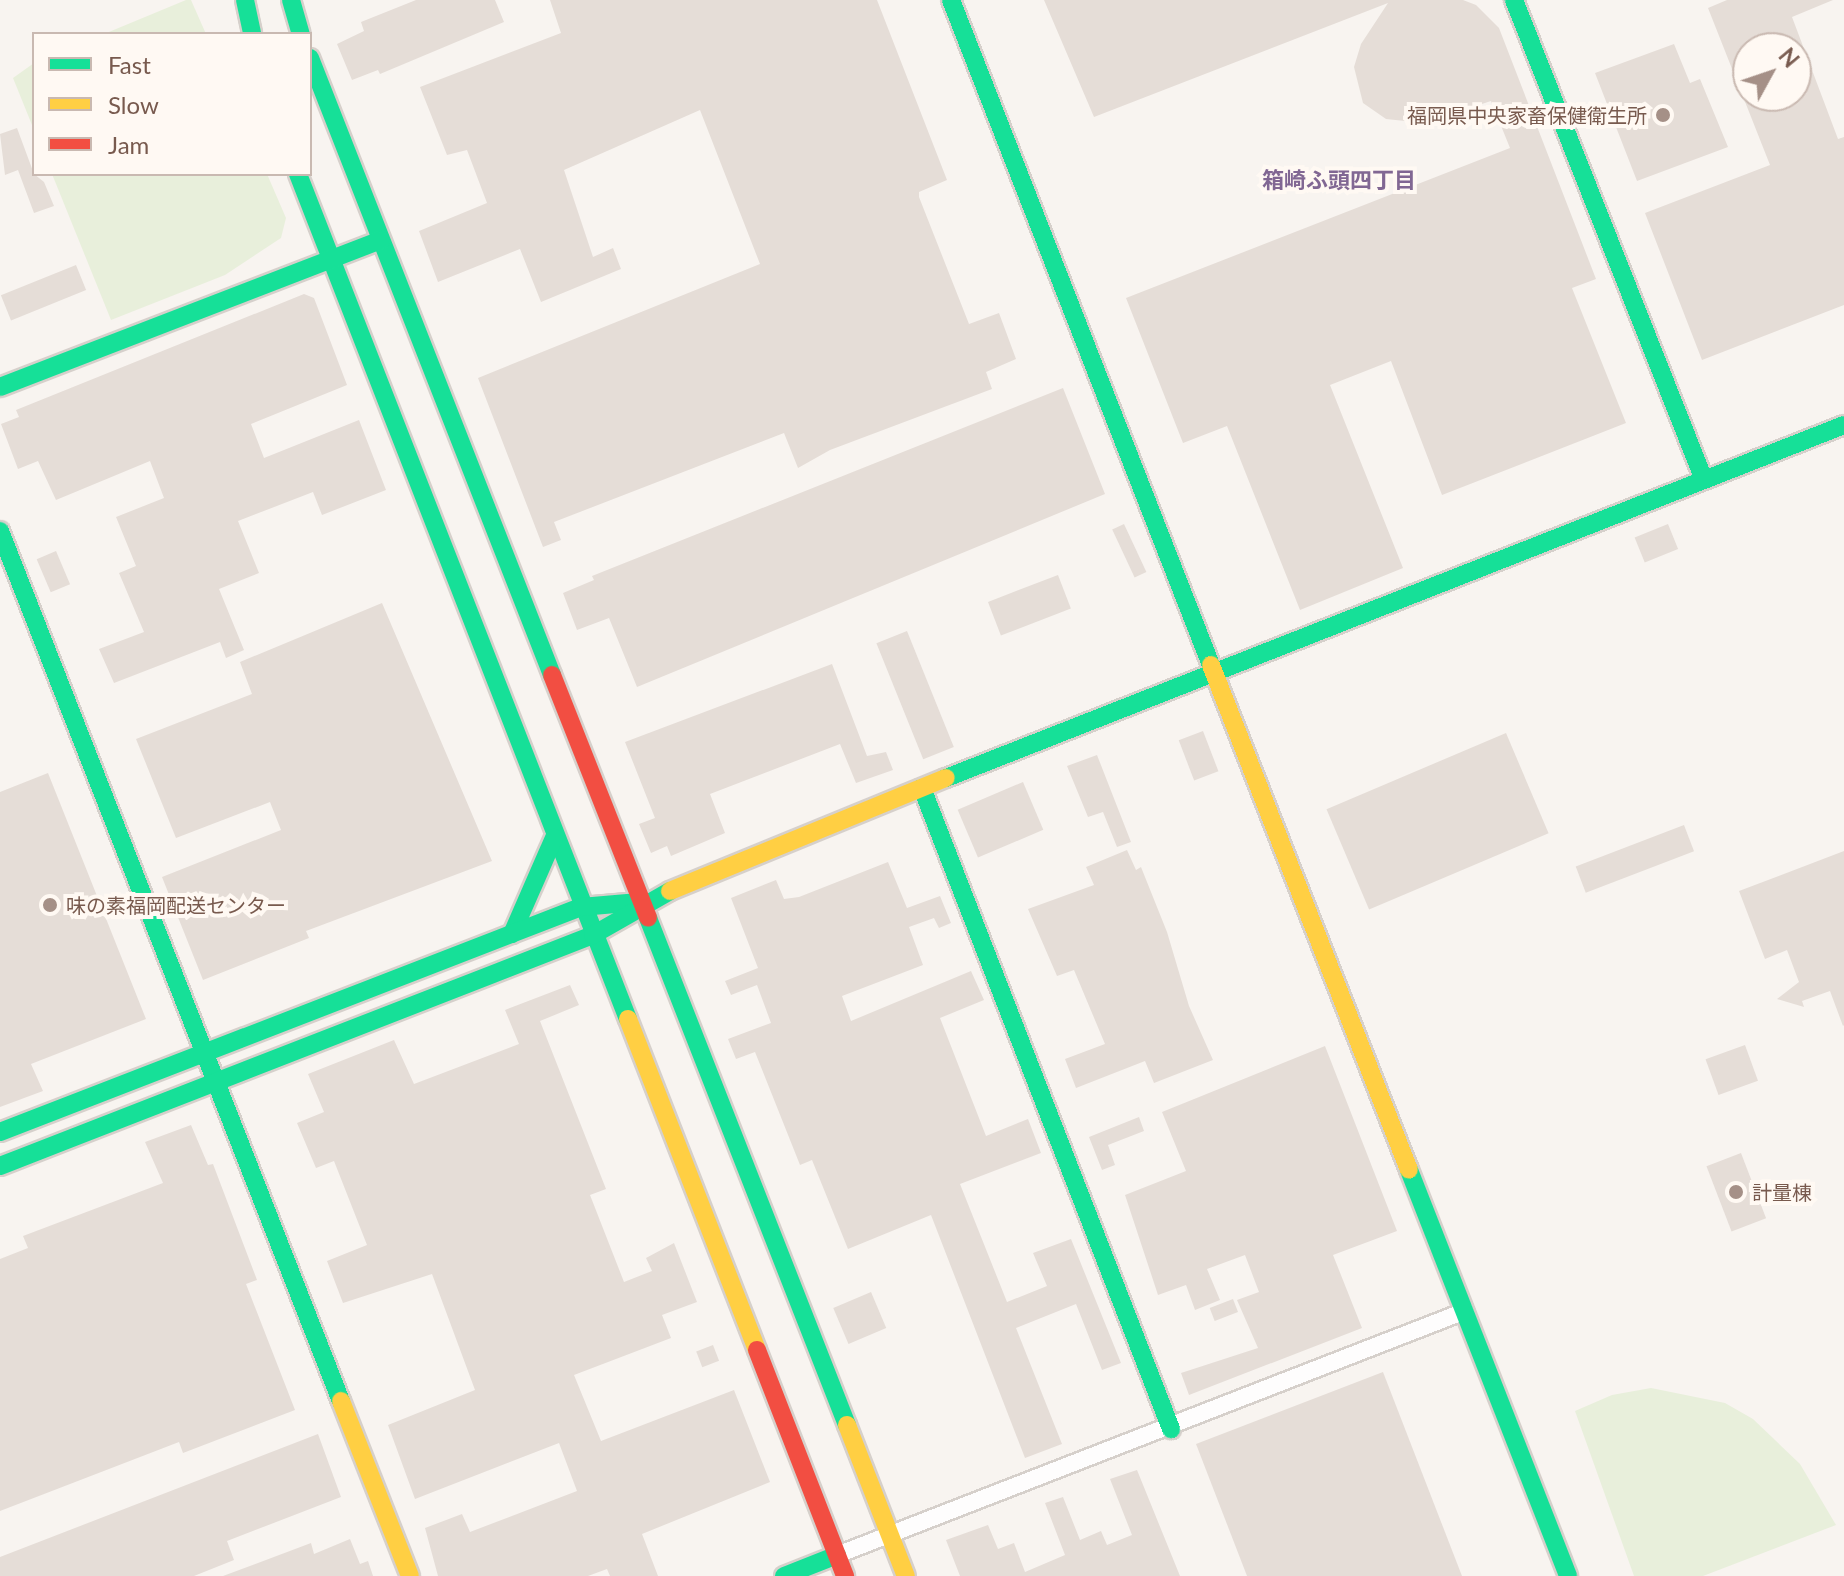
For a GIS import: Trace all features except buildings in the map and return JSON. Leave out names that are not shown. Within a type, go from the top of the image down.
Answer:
[{"type":"street","points":[[245,0],[252,32]]},
{"type":"street","points":[[291,0],[300,32]]},
{"type":"street","points":[[951,0],[1217,672],[1568,1576]]},
{"type":"street","points":[[1514,0],[1704,480]]},
{"type":"street","points":[[312,63],[906,1576]]},
{"type":"street","points":[[299,176],[554,838],[845,1576]]},
{"type":"street","points":[[0,387],[381,240]]},
{"type":"street","points":[[0,1166],[593,935],[643,902],[922,788],[1844,425]]},
{"type":"street","points":[[0,531],[410,1576]]},
{"type":"street","points":[[922,788],[1171,1429]]},
{"type":"street","points":[[512,934],[554,838]]},
{"type":"street","points":[[0,1132],[581,907],[643,902]]},
{"type":"street","points":[[784,1576],[891,1538],[1465,1311]]},
{"type":"green space","points":[[191,0],[205,32],[109,32]]},
{"type":"green space","points":[[32,64],[32,125],[13,78]]},
{"type":"green space","points":[[53,176],[268,176],[286,218],[281,238],[225,275],[111,320]]},
{"type":"green space","points":[[1651,1388],[1725,1403],[1753,1419],[1800,1464],[1836,1525],[1703,1576],[1634,1576],[1575,1411],[1612,1395]]},
{"type":"traffic: fast","points":[[245,0],[252,32]]},
{"type":"traffic: fast","points":[[291,0],[300,32]]},
{"type":"traffic: fast","points":[[951,0],[1211,665]]},
{"type":"traffic: fast","points":[[1514,0],[1704,480]]},
{"type":"traffic: fast","points":[[312,63],[552,675]]},
{"type":"traffic: fast","points":[[299,176],[628,1019]]},
{"type":"traffic: fast","points":[[0,387],[381,240]]},
{"type":"traffic: fast","points":[[946,778],[1844,425]]},
{"type":"traffic: fast","points":[[0,531],[341,1401]]},
{"type":"traffic: fast","points":[[922,788],[1171,1429]]},
{"type":"traffic: fast","points":[[512,934],[554,838]]},
{"type":"traffic: fast","points":[[0,1166],[593,935],[670,891]]},
{"type":"traffic: fast","points":[[0,1132],[581,907],[639,902]]},
{"type":"traffic: fast","points":[[648,918],[847,1425]]},
{"type":"traffic: fast","points":[[1409,1170],[1568,1576]]},
{"type":"traffic: fast","points":[[784,1576],[837,1555]]},
{"type":"traffic: slow","points":[[1211,665],[1409,1170]]},
{"type":"traffic: slow","points":[[670,891],[946,778]]},
{"type":"traffic: slow","points":[[628,1019],[757,1350]]},
{"type":"traffic: slow","points":[[341,1401],[410,1576]]},
{"type":"traffic: slow","points":[[847,1425],[906,1576]]},
{"type":"traffic: jam","points":[[552,675],[648,918]]},
{"type":"traffic: jam","points":[[757,1350],[845,1576]]},
{"type":"place","name":"福岡県中央家畜保健衛生所","points":[[1663,115]]},
{"type":"place","name":"味の素福岡配送センター","points":[[50,905]]},
{"type":"place","name":"計量棟","points":[[1736,1192]]},
{"type":"district","name":"箱崎ふ頭四丁目","points":[[1339,180]]}]
